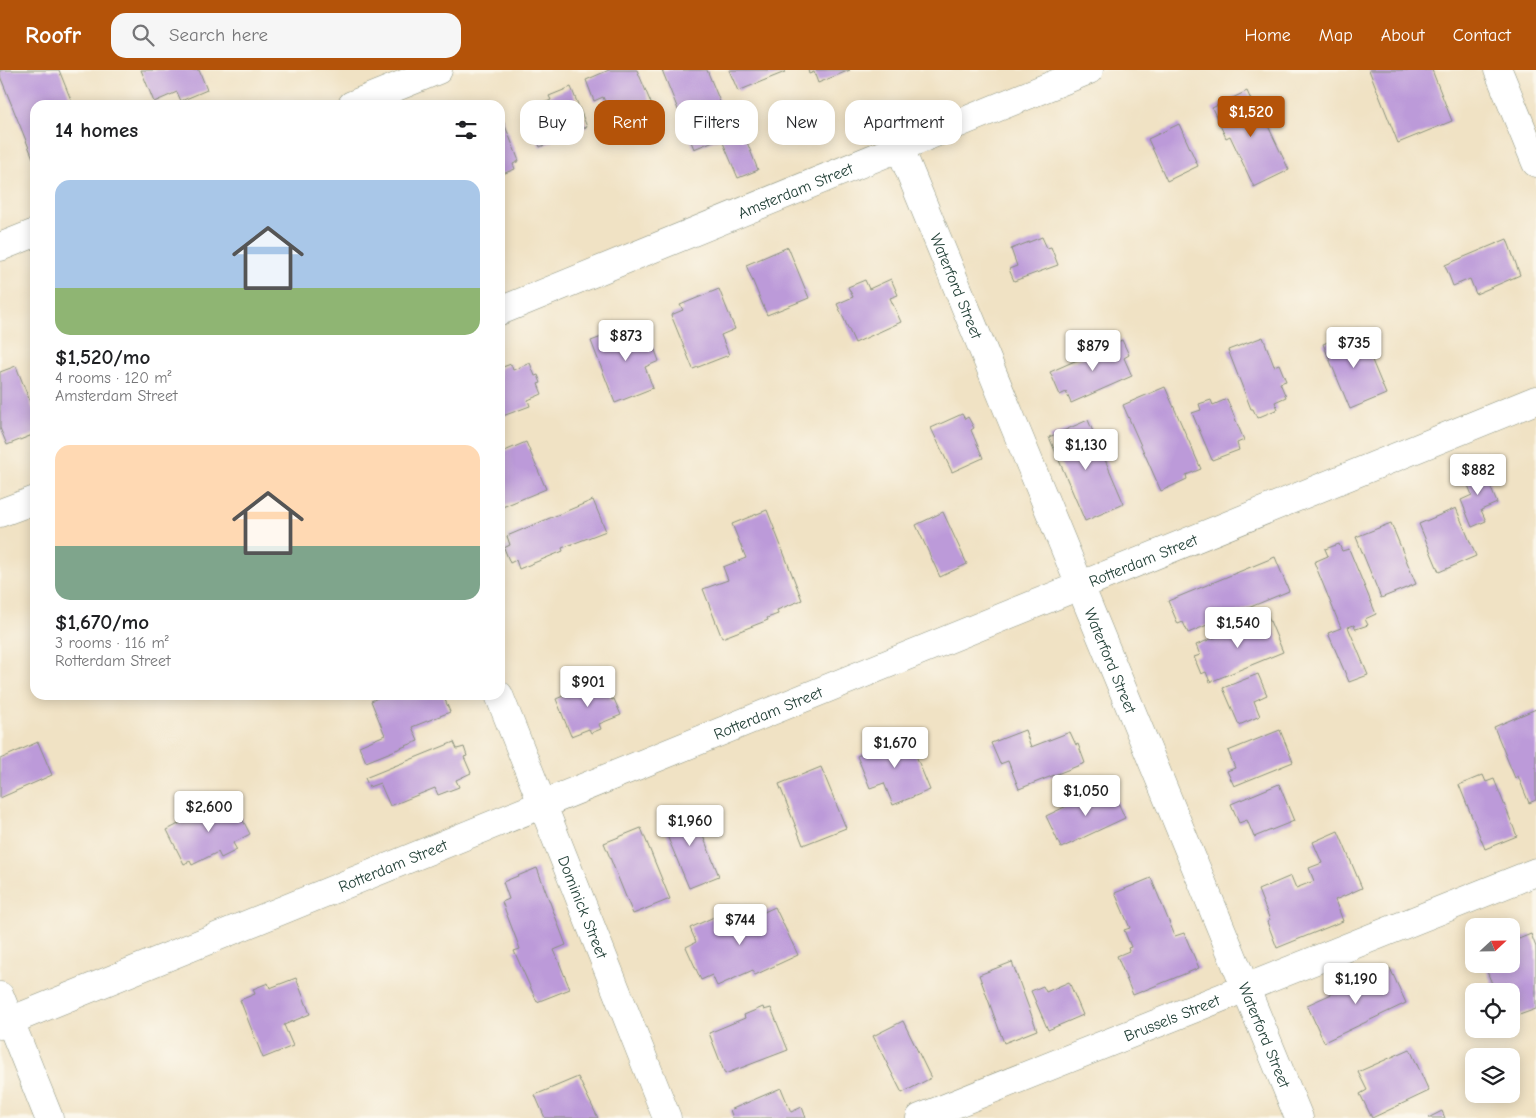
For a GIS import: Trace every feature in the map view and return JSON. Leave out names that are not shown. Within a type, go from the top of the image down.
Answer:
[{"type":"street","points":[[364,100],[438,70]]},
{"type":"street","name":"Amsterdam Street","points":[[505,309],[1089,70]]},
{"type":"street","points":[[1498,70],[1536,163]]},
{"type":"street","name":"Waterford Street","points":[[900,148],[1298,1118]]},
{"type":"street","points":[[0,247],[30,234]]},
{"type":"street","name":"Rotterdam Street","points":[[5,1023],[1536,400]]},
{"type":"street","points":[[0,513],[30,502]]},
{"type":"street","name":"Dominick Street","points":[[501,700],[668,1118]]},
{"type":"street","name":"Brussels Street","points":[[920,1118],[1536,872]]},
{"type":"street","points":[[0,996],[5,1023],[49,1118]]},
{"type":"building","points":[[0,70],[59,70],[71,100],[30,100],[30,151],[0,76]]},
{"type":"building","points":[[141,70],[199,70],[207,90],[183,100],[181,100],[177,92],[159,100],[153,100]]},
{"type":"building","points":[[609,70],[637,70],[650,100],[604,100],[603,97],[594,101],[586,80]]},
{"type":"building","points":[[662,70],[707,70],[719,100],[675,100],[675,102]]},
{"type":"building","points":[[729,70],[784,70],[785,72],[738,91]]},
{"type":"building","points":[[808,70],[850,70],[818,83],[814,72],[809,74]]},
{"type":"building","points":[[1369,70],[1432,70],[1452,121],[1398,143]]},
{"type":"building","points":[[571,87],[576,100],[551,100],[549,96]]},
{"type":"building","points":[[1247,91],[1256,111],[1260,109],[1289,170],[1254,187],[1230,136],[1226,138],[1212,108]]},
{"type":"building","points":[[1179,124],[1198,166],[1167,181],[1148,139]]},
{"type":"building","points":[[505,126],[519,161],[513,164],[515,169],[505,173]]},
{"type":"building","points":[[692,145],[704,145],[694,149]]},
{"type":"building","points":[[724,145],[748,145],[758,170],[738,178]]},
{"type":"building","points":[[1042,237],[1047,248],[1051,247],[1058,265],[1014,281],[1009,269],[1017,266],[1011,249]]},
{"type":"building","points":[[1507,239],[1520,275],[1476,294],[1470,279],[1453,286],[1445,265]]},
{"type":"building","points":[[788,247],[809,298],[767,315],[746,265]]},
{"type":"building","points":[[891,279],[898,295],[890,298],[901,322],[855,343],[837,304],[853,297],[848,287],[865,280],[869,289]]},
{"type":"building","points":[[719,289],[735,329],[721,335],[729,355],[693,369],[671,315],[683,310],[680,305]]},
{"type":"building","points":[[646,326],[659,361],[645,367],[653,388],[615,403],[591,341],[615,332],[617,337]]},
{"type":"building","points":[[1359,329],[1386,394],[1350,409],[1323,344]]},
{"type":"building","points":[[1263,337],[1274,366],[1279,364],[1286,381],[1280,383],[1286,397],[1275,402],[1278,409],[1257,418],[1253,409],[1251,409],[1228,350]]},
{"type":"building","points":[[1122,340],[1129,355],[1124,358],[1132,376],[1071,403],[1066,392],[1060,395],[1050,372]]},
{"type":"building","points":[[530,363],[535,376],[538,375],[541,383],[538,384],[542,394],[528,400],[530,406],[505,415],[505,366],[511,364],[513,370]]},
{"type":"building","points":[[16,366],[30,401],[30,436],[7,445],[0,428],[0,372]]},
{"type":"building","points":[[1165,387],[1201,469],[1186,475],[1187,479],[1161,491],[1123,405]]},
{"type":"building","points":[[1227,399],[1244,440],[1237,443],[1239,450],[1212,460],[1192,413],[1201,410],[1199,404],[1211,400],[1213,405]]},
{"type":"building","points":[[962,414],[965,419],[968,417],[974,428],[971,430],[983,458],[952,472],[931,428]]},
{"type":"building","points":[[1088,420],[1124,504],[1085,521],[1049,437]]},
{"type":"building","points":[[526,442],[546,489],[505,506],[505,451]]},
{"type":"building","points":[[1482,466],[1497,503],[1481,510],[1486,521],[1472,527],[1461,500],[1472,495],[1463,473]]},
{"type":"building","points":[[593,500],[606,531],[562,548],[563,551],[519,569],[516,560],[510,563],[505,550],[505,548],[510,545],[507,536]]},
{"type":"building","points":[[1456,508],[1476,556],[1439,572],[1419,524]]},
{"type":"building","points":[[767,510],[802,600],[777,610],[778,614],[767,618],[768,620],[722,638],[703,589],[728,580],[723,567],[746,558],[732,524]]},
{"type":"building","points":[[943,512],[967,564],[940,577],[916,525]]},
{"type":"building","points":[[1391,523],[1416,584],[1381,598],[1356,537]]},
{"type":"building","points":[[1339,544],[1342,551],[1349,549],[1376,614],[1365,619],[1368,625],[1356,629],[1354,625],[1348,627],[1368,675],[1349,682],[1328,633],[1341,628],[1314,562],[1328,556],[1325,549]]},
{"type":"building","points":[[1275,557],[1289,591],[1188,633],[1183,622],[1178,624],[1168,601]]},
{"type":"building","points":[[1268,616],[1283,652],[1210,682],[1206,672],[1201,674],[1194,657],[1200,655],[1196,645]]},
{"type":"building","points":[[1258,674],[1267,695],[1254,701],[1260,716],[1239,725],[1223,688]]},
{"type":"building","points":[[603,679],[621,715],[599,724],[601,729],[591,733],[589,729],[571,736],[556,699]]},
{"type":"building","points":[[445,700],[450,712],[412,727],[418,741],[366,762],[359,746],[385,735],[371,701]]},
{"type":"building","points":[[1536,709],[1536,800],[1529,803],[1518,776],[1515,778],[1494,727]]},
{"type":"building","points":[[1025,730],[1031,747],[1070,732],[1076,745],[1078,744],[1085,763],[1019,789],[1008,761],[1000,764],[991,743]]},
{"type":"building","points":[[1280,730],[1293,762],[1234,786],[1227,771],[1235,768],[1228,751]]},
{"type":"building","points":[[906,731],[930,790],[893,805],[884,783],[870,788],[857,756],[884,745],[882,741]]},
{"type":"building","points":[[38,742],[52,775],[0,798],[0,759]]},
{"type":"building","points":[[454,742],[457,749],[464,747],[467,756],[464,757],[471,773],[456,780],[459,787],[438,795],[435,788],[390,806],[380,783],[369,787],[365,778]]},
{"type":"building","points":[[821,767],[846,828],[803,845],[779,784]]},
{"type":"building","points":[[1483,775],[1486,782],[1494,779],[1517,836],[1485,849],[1459,785]]},
{"type":"building","points":[[1279,784],[1294,821],[1254,837],[1247,820],[1239,823],[1231,804]]},
{"type":"building","points":[[1110,785],[1125,818],[1061,848],[1046,816]]},
{"type":"building","points":[[231,797],[250,834],[233,843],[237,850],[221,858],[218,852],[192,865],[190,861],[184,864],[167,830]]},
{"type":"building","points":[[691,806],[719,876],[689,888],[660,819]]},
{"type":"building","points":[[641,828],[670,899],[633,914],[604,843]]},
{"type":"building","points":[[1338,831],[1362,888],[1335,900],[1343,921],[1277,948],[1267,922],[1270,920],[1258,890],[1291,876],[1296,888],[1314,881],[1309,868],[1322,863],[1313,842]]},
{"type":"building","points":[[537,868],[566,945],[554,950],[570,989],[537,1002],[514,951],[520,949],[502,902],[509,899],[503,882]]},
{"type":"building","points":[[1151,878],[1175,936],[1184,933],[1199,968],[1133,995],[1117,956],[1129,951],[1128,948],[1131,947],[1124,930],[1130,928],[1115,893]]},
{"type":"building","points":[[775,907],[798,955],[755,975],[753,970],[717,986],[712,975],[701,980],[686,947],[696,942],[690,928],[729,910],[736,925]]},
{"type":"building","points":[[1531,934],[1536,947],[1536,1009],[1520,1015],[1520,983],[1492,983],[1488,973],[1520,973],[1520,938]]},
{"type":"building","points":[[1012,962],[1037,1030],[1004,1043],[979,975]]},
{"type":"building","points":[[1390,968],[1406,1003],[1324,1042],[1307,1005]]},
{"type":"building","points":[[296,978],[310,1014],[284,1025],[293,1046],[263,1058],[240,1000],[255,994],[253,989],[268,983],[270,988]]},
{"type":"building","points":[[1069,982],[1083,1015],[1048,1030],[1031,991],[1043,986],[1046,992]]},
{"type":"building","points":[[763,1007],[764,1010],[771,1008],[788,1050],[725,1074],[709,1033],[745,1018],[744,1015]]},
{"type":"building","points":[[903,1021],[931,1078],[902,1093],[873,1036]]},
{"type":"building","points":[[1410,1049],[1429,1091],[1372,1118],[1360,1094],[1367,1090],[1358,1072]]},
{"type":"building","points":[[578,1077],[598,1118],[545,1118],[535,1095]]},
{"type":"building","points":[[781,1088],[791,1112],[802,1107],[806,1118],[733,1118],[730,1110]]},
{"type":"building","points":[[1442,1111],[1445,1118],[1428,1118]]}]
